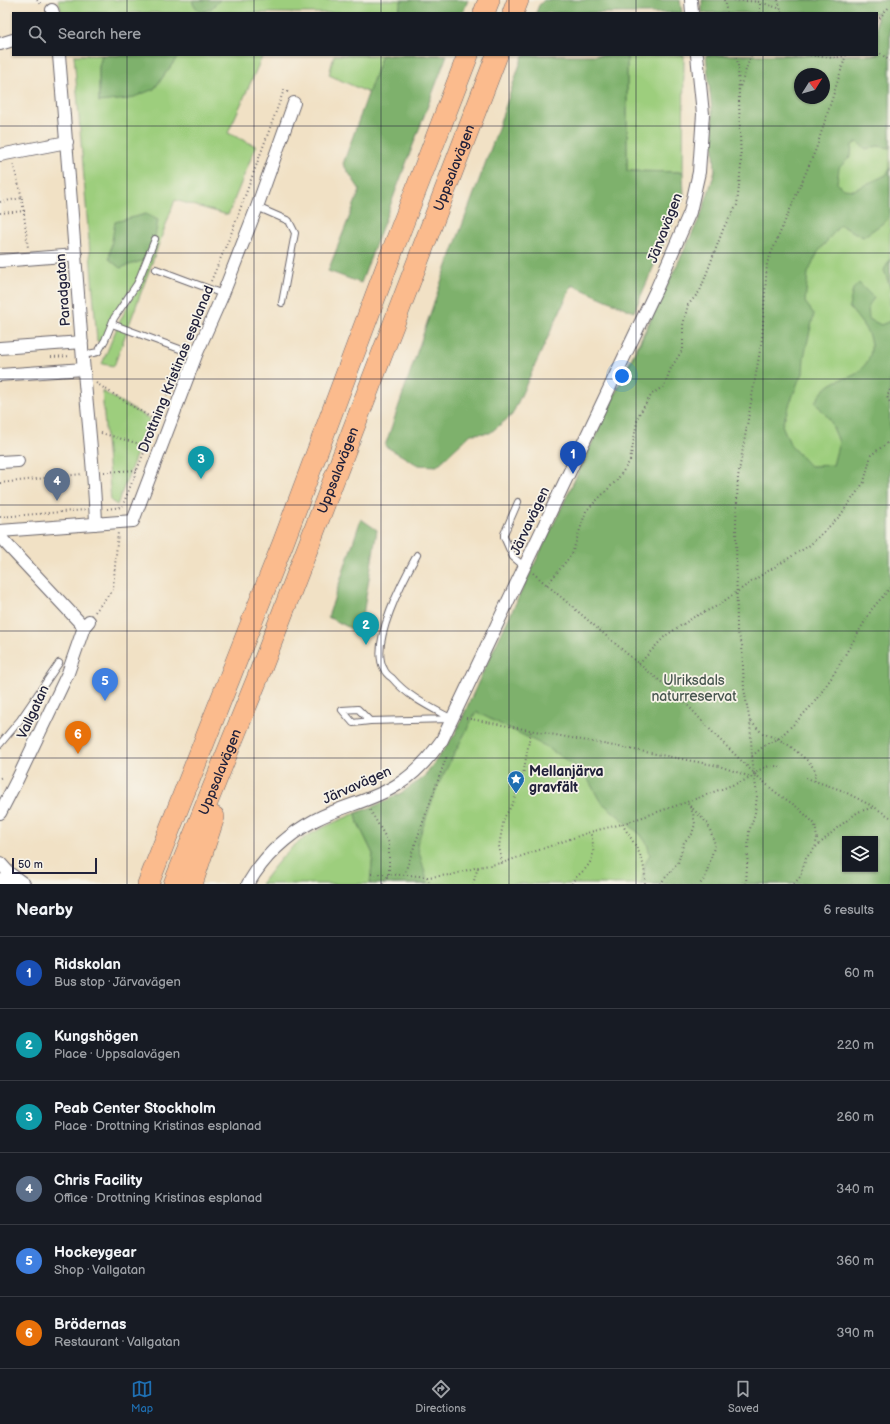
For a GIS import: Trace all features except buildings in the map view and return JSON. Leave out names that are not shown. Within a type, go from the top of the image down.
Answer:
[{"type":"highway","points":[[484,12],[489,0]]},
{"type":"highway","points":[[513,12],[518,0]]},
{"type":"highway","name":"Uppsalavägen","points":[[148,884],[283,543],[468,56]]},
{"type":"highway","name":"Uppsalavägen","points":[[174,884],[258,677],[497,56]]},
{"type":"highway","points":[[192,884],[258,677]]},
{"type":"highway","points":[[143,884],[162,848]]},
{"type":"street","points":[[691,0],[692,12]]},
{"type":"street","points":[[0,44],[12,40]]},
{"type":"street","name":"Paradgatan","points":[[59,56],[84,369],[98,473],[96,524]]},
{"type":"street","name":"Järvavägen","points":[[248,884],[262,862],[279,844],[316,819],[362,802],[397,785],[415,771],[431,755],[438,745],[527,568],[656,290],[690,212],[699,172],[703,114],[696,56]]},
{"type":"street","name":"Drottning Kristinas esplanad","points":[[0,532],[133,521],[196,355],[223,294],[257,207],[294,103]]},
{"type":"street","points":[[6,154],[67,142]]},
{"type":"street","points":[[0,261],[76,255]]},
{"type":"street","points":[[0,348],[82,342]]},
{"type":"street","points":[[0,375],[84,369]]},
{"type":"street","points":[[0,462],[18,461]]},
{"type":"street","points":[[0,537],[86,624]]},
{"type":"street","name":"Vallgatan","points":[[0,821],[2,810],[68,673],[86,624]]},
{"type":"street","points":[[0,863],[24,884]]},
{"type":"street","points":[[0,880],[11,884]]},
{"type":"lane","points":[[257,207],[289,221],[295,233],[282,304]]},
{"type":"lane","points":[[83,355],[98,352],[106,340],[114,318],[137,284],[155,239]]},
{"type":"lane","points":[[156,269],[223,294]]},
{"type":"lane","points":[[112,324],[196,355]]},
{"type":"lane","points":[[518,502],[504,537],[513,557],[527,568]]},
{"type":"lane","points":[[417,555],[400,586],[387,621],[380,659],[384,669],[398,686],[417,700],[452,719]]},
{"type":"lane","points":[[0,744],[20,720],[59,663]]},
{"type":"lane","points":[[370,721],[452,719]]},
{"type":"path","points":[[724,0],[727,12]]},
{"type":"path","points":[[734,0],[760,2],[781,9]]},
{"type":"path","points":[[778,0],[782,12]]},
{"type":"path","points":[[760,2],[760,12]]},
{"type":"path","points":[[878,20],[890,6]]},
{"type":"path","points":[[878,52],[890,62]]},
{"type":"path","points":[[547,585],[572,554],[586,511],[617,480],[630,461],[638,416],[652,394],[664,386],[671,368],[683,349],[682,325],[688,305],[700,291],[724,227],[737,205],[741,166],[738,65],[736,56]]},
{"type":"path","points":[[738,91],[751,56]]},
{"type":"path","points":[[817,56],[832,58],[841,56]]},
{"type":"path","points":[[746,884],[749,832],[755,813],[757,796],[752,756],[750,722],[744,689],[742,644],[738,631],[736,522],[738,477],[762,338],[767,263],[816,149],[846,56]]},
{"type":"path","points":[[0,516],[122,507],[147,446],[207,288],[231,234],[284,90],[294,95],[294,103]]},
{"type":"path","points":[[6,154],[22,198],[25,211],[30,259]]},
{"type":"path","points":[[0,202],[22,198]]},
{"type":"path","points":[[0,213],[25,211]]},
{"type":"path","points":[[96,383],[156,422]]},
{"type":"path","points":[[890,390],[887,397],[890,402]]},
{"type":"path","points":[[100,433],[147,446]]},
{"type":"path","points":[[639,664],[665,636],[694,617],[717,606],[810,545],[840,516],[864,482],[871,455],[890,441]]},
{"type":"path","points":[[0,483],[136,470]]},
{"type":"path","points":[[86,624],[113,589],[118,522]]},
{"type":"path","points":[[527,568],[680,697],[717,737],[754,773],[774,791],[797,807],[814,824],[817,838],[816,848]]},
{"type":"path","points":[[752,756],[764,746],[778,739],[813,704],[832,677],[872,609],[890,588]]},
{"type":"path","points":[[465,718],[719,766],[751,778]]},
{"type":"path","points":[[750,722],[762,733],[778,739],[790,746],[809,762],[815,770],[815,781]]},
{"type":"path","points":[[502,862],[499,846],[504,818],[513,803],[523,775],[531,730]]},
{"type":"path","points":[[404,874],[446,758],[445,753]]},
{"type":"path","points":[[371,874],[404,874],[428,877],[451,875],[502,862],[590,832],[622,824],[686,802],[751,778],[754,773],[764,767],[777,766],[783,768]]},
{"type":"path","points":[[806,778],[841,790],[874,806],[890,817]]},
{"type":"path","points":[[362,802],[374,814],[389,844],[389,874],[383,884]]},
{"type":"path","points":[[660,884],[678,864],[684,842],[692,834],[696,824],[693,813],[686,802]]},
{"type":"path","points":[[686,802],[708,824],[715,844],[705,878],[700,884]]},
{"type":"path","points":[[794,884],[800,877],[806,858],[816,848],[837,828],[858,812],[874,806]]},
{"type":"path","points":[[622,824],[641,855],[646,872],[645,884]]},
{"type":"path","points":[[572,884],[575,878],[587,867],[594,852],[590,832]]},
{"type":"path","points":[[473,884],[478,867]]},
{"type":"path","points":[[428,877],[431,884]]},
{"type":"green space","points":[[58,0],[402,0],[397,12],[62,12]]},
{"type":"green space","points":[[193,0],[220,0],[212,8],[203,12],[200,12],[193,4]]},
{"type":"green space","points":[[402,0],[468,0],[463,12],[397,12]]},
{"type":"green space","points":[[544,0],[680,0],[682,12],[536,12],[539,5]]},
{"type":"green space","name":"Ulriksdals naturreservat","points":[[702,0],[890,0],[890,884],[392,884],[462,724],[630,361],[706,206],[716,165],[709,56],[878,56],[878,12],[704,12]]},
{"type":"green space","name":"Ulriksdals naturreservat","points":[[702,0],[890,0],[890,148],[878,146],[866,149],[857,142],[852,145],[851,156],[839,168],[837,183],[843,189],[854,190],[886,175],[890,168],[890,215],[886,221],[863,237],[840,225],[818,252],[808,273],[805,302],[814,314],[804,357],[803,374],[798,382],[782,425],[791,446],[810,466],[833,465],[839,442],[830,420],[815,402],[829,385],[858,373],[867,362],[870,354],[870,339],[864,326],[849,307],[853,289],[859,283],[874,298],[868,306],[869,319],[881,325],[890,321],[890,884],[640,884],[642,881],[645,864],[650,854],[647,844],[641,835],[600,801],[584,772],[545,746],[476,712],[437,787],[417,844],[428,884],[370,884],[373,854],[358,823],[356,813],[377,805],[401,793],[423,778],[455,734],[482,674],[701,215],[715,172],[712,111],[706,56],[878,56],[878,12],[702,12]]},
{"type":"green space","points":[[74,56],[102,56],[99,67],[99,102],[154,89],[178,56],[263,56],[228,133],[256,146],[228,215],[175,200],[114,366],[102,364],[121,319],[135,293],[130,289],[100,342],[97,341]]},
{"type":"green space","points":[[102,56],[178,56],[154,89],[129,99],[99,102],[99,67]]},
{"type":"green space","points":[[334,56],[382,56],[369,93],[329,75]]},
{"type":"green space","points":[[382,56],[447,56],[361,283],[328,271],[360,190],[343,164]]},
{"type":"green space","points":[[523,56],[627,56],[627,171],[683,172],[684,196],[634,312],[572,285],[512,415],[490,433],[471,434],[437,466],[418,465],[385,446],[441,282],[494,140]]},
{"type":"green space","points":[[627,56],[684,56],[683,172],[627,171]]},
{"type":"green space","points":[[146,214],[158,220],[155,237],[145,260],[120,268],[109,259],[115,222]]},
{"type":"green space","points":[[890,259],[890,287],[884,270]]},
{"type":"green space","points":[[102,391],[150,419],[117,505],[111,501]]},
{"type":"green space","points":[[361,519],[377,530],[360,633],[328,617]]},
{"type":"green space","points":[[356,813],[358,823],[373,854],[370,884],[261,884],[280,860],[297,843],[322,828]]},
{"type":"place","name":"Ridskolan","points":[[573,474]]},
{"type":"place","name":"Peab Center Stockholm","points":[[201,479]]},
{"type":"place","name":"Chris Facility","points":[[57,501]]},
{"type":"place","name":"Kungshögen","points":[[366,645]]},
{"type":"place","name":"Hockeygear","points":[[105,701]]},
{"type":"place","name":"Brödernas","points":[[78,754]]},
{"type":"place","name":"Mellanjärva gravfält","points":[[516,794]]}]
